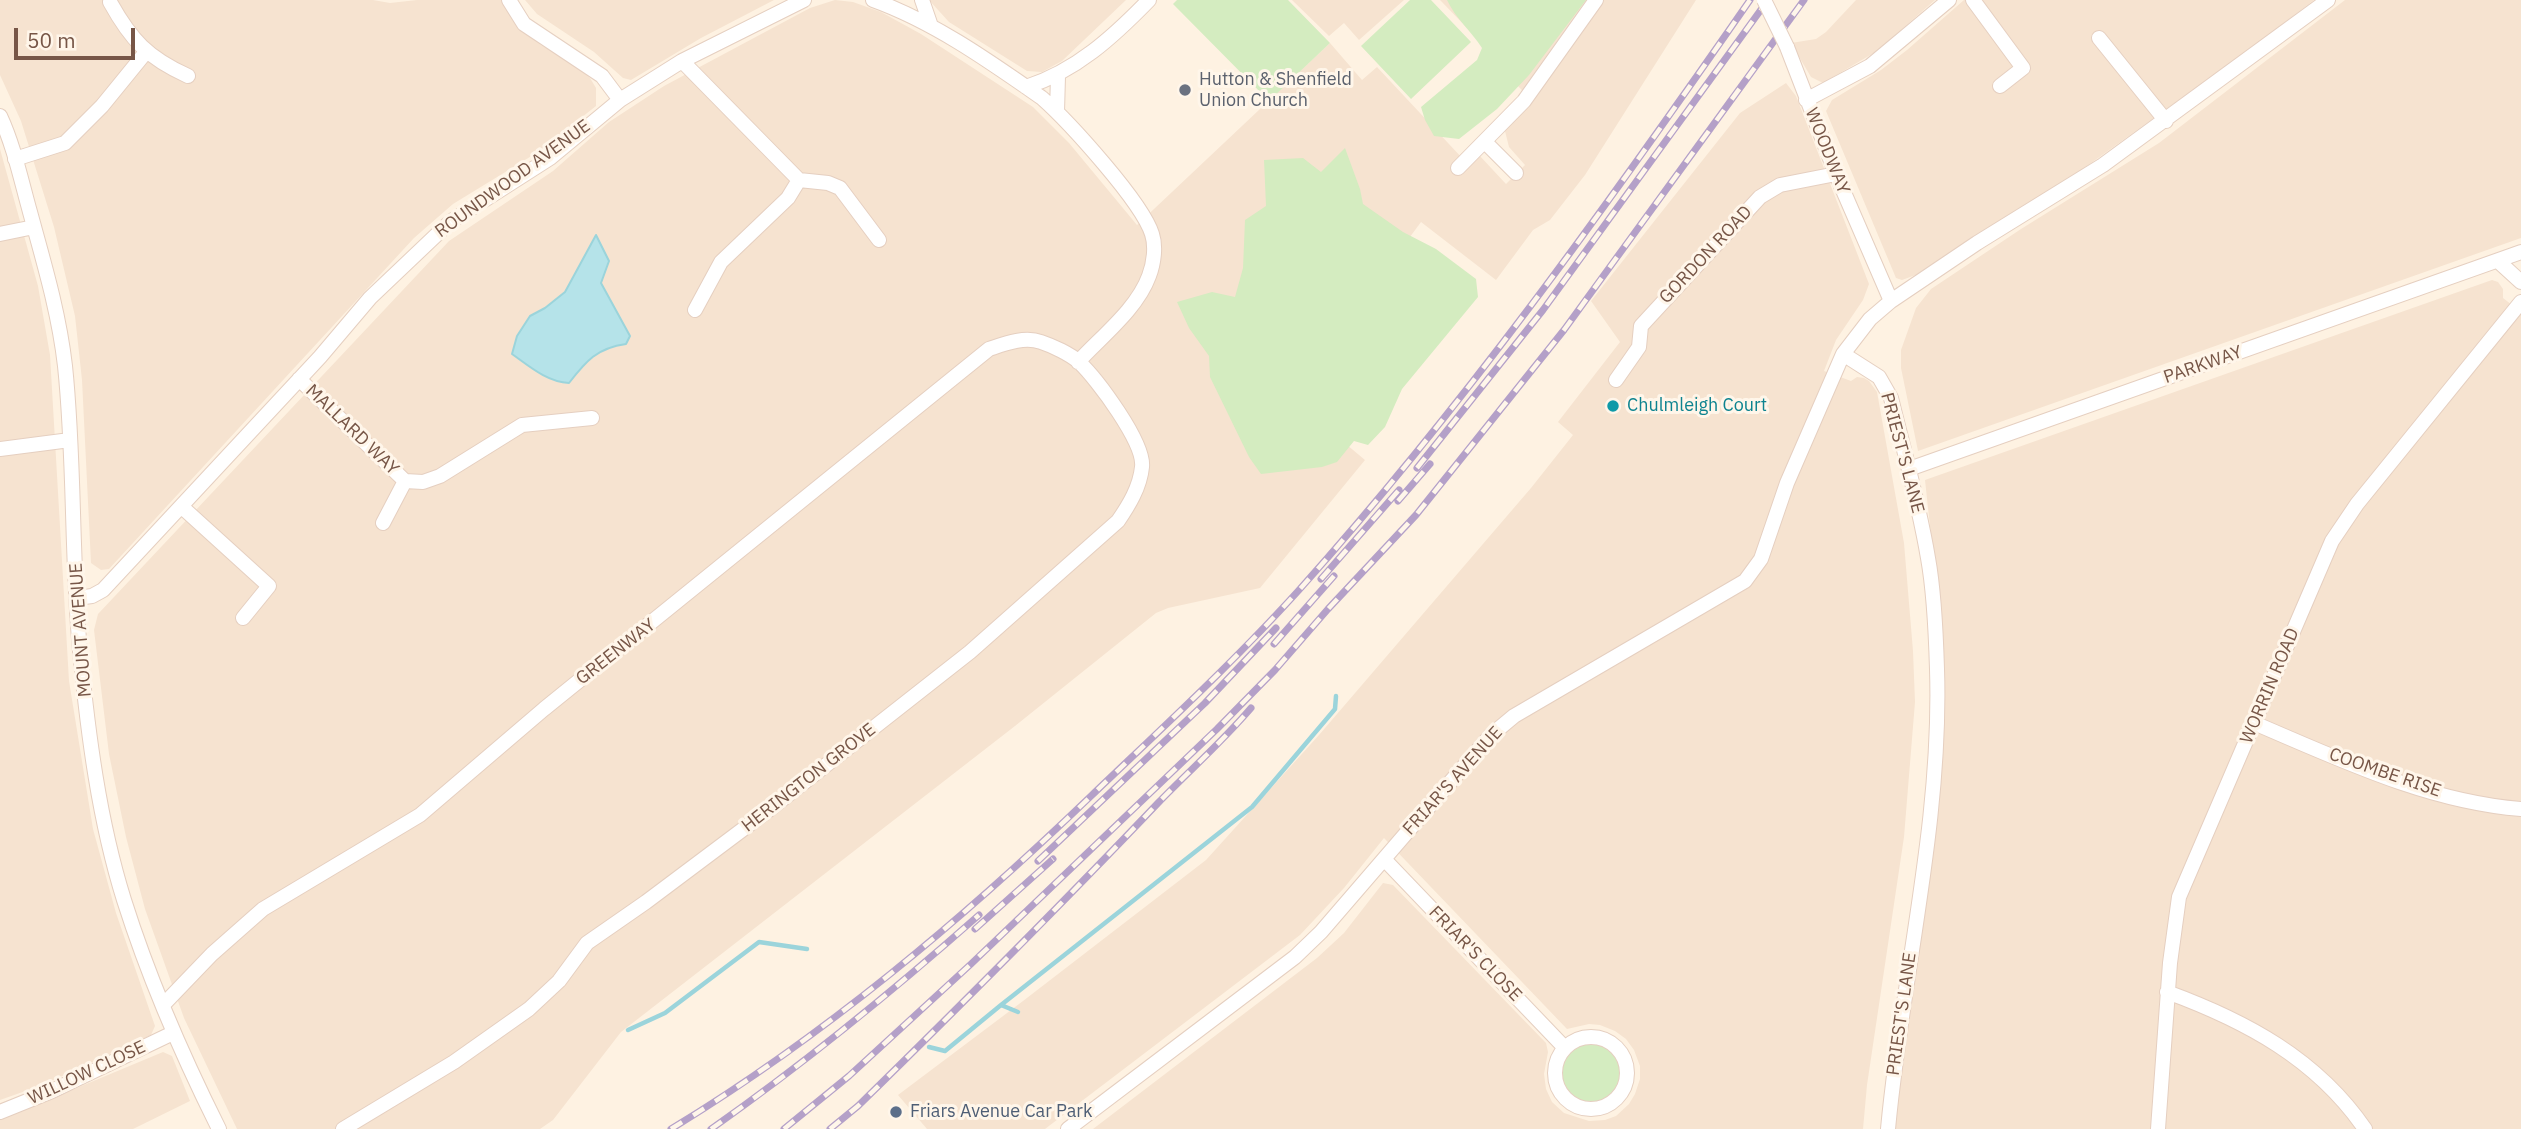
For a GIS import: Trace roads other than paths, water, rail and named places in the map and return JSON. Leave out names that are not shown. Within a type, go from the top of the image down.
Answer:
[{"type":"street","points":[[509,0],[524,24],[602,76],[620,100]]},
{"type":"street","name":"ROUNDWOOD AVENUE","points":[[77,598],[92,596],[103,590],[299,380],[370,298],[440,231],[550,158],[620,100],[682,61],[804,0]]},
{"type":"street","points":[[873,0],[903,10],[931,26],[1026,87],[1057,111],[1132,199],[1153,235],[1154,256],[1149,277],[1133,303],[1078,362]]},
{"type":"street","points":[[922,0],[931,26]]},
{"type":"street","points":[[1026,87],[1058,76],[1111,38],[1149,0]]},
{"type":"street","points":[[1458,167],[1524,101],[1596,0]]},
{"type":"street","name":"WOODWAY","points":[[1764,0],[1787,47],[1836,174],[1891,301]]},
{"type":"street","points":[[1806,100],[1870,66],[1949,0]]},
{"type":"street","points":[[1973,0],[2023,68],[2000,86]]},
{"type":"street","points":[[1843,354],[1870,319],[1891,301],[1977,243],[2103,165],[2328,0]]},
{"type":"street","points":[[110,2],[146,52],[162,64],[188,76]]},
{"type":"street","points":[[2099,37],[2166,121]]},
{"type":"street","points":[[15,159],[65,143],[102,106],[146,52]]},
{"type":"street","points":[[682,61],[799,180],[828,183],[840,188],[879,240]]},
{"type":"street","points":[[1057,111],[1058,76]]},
{"type":"street","name":"MOUNT AVENUE","points":[[0,116],[34,227],[57,317],[65,367],[79,649],[102,808],[124,898],[173,1033],[219,1129]]},
{"type":"street","points":[[1485,142],[1516,173]]},
{"type":"street","name":"GORDON ROAD","points":[[1616,380],[1639,347],[1641,326],[1760,197],[1780,185],[1836,174]]},
{"type":"street","points":[[695,310],[720,262],[788,198],[799,180]]},
{"type":"street","points":[[0,234],[34,227]]},
{"type":"street","name":"PARKWAY","points":[[1909,468],[2521,252]]},
{"type":"street","points":[[2498,261],[2521,282]]},
{"type":"street","name":"WORRIN ROAD","points":[[2158,1129],[2167,992],[2179,897],[2332,541],[2357,504],[2521,302]]},
{"type":"street","name":"GREENWAY","points":[[163,1005],[212,954],[263,909],[420,815],[544,709],[989,349],[1011,341],[1039,341],[1078,362]]},
{"type":"street","name":"PRIEST'S LANE","points":[[1843,354],[1879,377],[1891,398],[1929,560],[1937,670],[1936,726],[1925,856],[1895,1057],[1888,1129]]},
{"type":"street","name":"FRIAR'S AVENUE","points":[[1068,1129],[1295,957],[1321,932],[1490,736],[1514,716],[1745,582],[1761,559],[1787,483],[1843,354]]},
{"type":"street","name":"HERINGTON GROVE","points":[[343,1129],[454,1062],[529,1009],[559,981],[587,943],[774,806],[970,652],[1118,521],[1130,503],[1143,465],[1137,444],[1105,394],[1078,362]]},
{"type":"street","name":"MALLARD WAY","points":[[299,380],[405,481],[424,482],[440,476],[522,425],[593,418]]},
{"type":"street","points":[[0,449],[69,440]]},
{"type":"street","name":"MALLARD WAY","points":[[383,523],[405,481]]},
{"type":"street","points":[[181,507],[269,586],[243,618]]},
{"type":"street","name":"COOMBE RISE","points":[[2254,723],[2421,789],[2521,809]]},
{"type":"street","name":"FRIAR'S CLOSE","points":[[1384,859],[1565,1048]]},
{"type":"street","points":[[2167,992],[2216,1010],[2258,1031],[2309,1066],[2328,1083],[2365,1129]]},
{"type":"street","name":"WILLOW CLOSE","points":[[0,1112],[52,1091],[173,1033]]},
{"type":"street","points":[[1598,1037],[1619,1049],[1628,1071],[1621,1094],[1613,1102],[1590,1109],[1578,1107],[1570,1101],[1562,1094],[1555,1075],[1556,1065],[1565,1048],[1575,1040],[1598,1037]]},
{"type":"water","points":[[596,235],[609,261],[601,283],[630,336],[626,344],[607,349],[593,357],[569,383],[553,380],[512,354],[517,336],[530,316],[565,292]]},
{"type":"waterway","points":[[1001,1005],[1252,807],[1335,709],[1336,696]]},
{"type":"waterway","points":[[628,1030],[665,1013],[759,942],[807,949]]},
{"type":"waterway","points":[[929,1047],[945,1051],[1001,1005],[1018,1012]]},
{"type":"railway","points":[[671,1129],[783,1055],[942,931],[1091,796],[1274,617],[1360,520],[1477,376],[1589,227],[1750,0]]},
{"type":"railway","points":[[1417,468],[1543,310],[1768,0]]},
{"type":"railway","points":[[784,1129],[849,1076],[971,964],[1217,729],[1275,670],[1416,515],[1564,330],[1804,0]]},
{"type":"railway","points":[[1398,501],[1430,464]]},
{"type":"railway","points":[[1321,579],[1399,490]]},
{"type":"railway","points":[[1274,644],[1334,576]]},
{"type":"railway","points":[[1038,861],[1205,703],[1276,628]]},
{"type":"railway","points":[[830,1129],[858,1106],[972,993],[1251,708]]},
{"type":"railway","points":[[975,929],[1053,859]]},
{"type":"railway","points":[[711,1129],[848,1026],[979,915]]},
{"type":"place","name":"Hutton & Shenfield Union Church","points":[[1185,90]]},
{"type":"place","name":"Chulmleigh Court","points":[[1613,406]]},
{"type":"place","name":"Friars Avenue Car Park","points":[[896,1112]]}]
